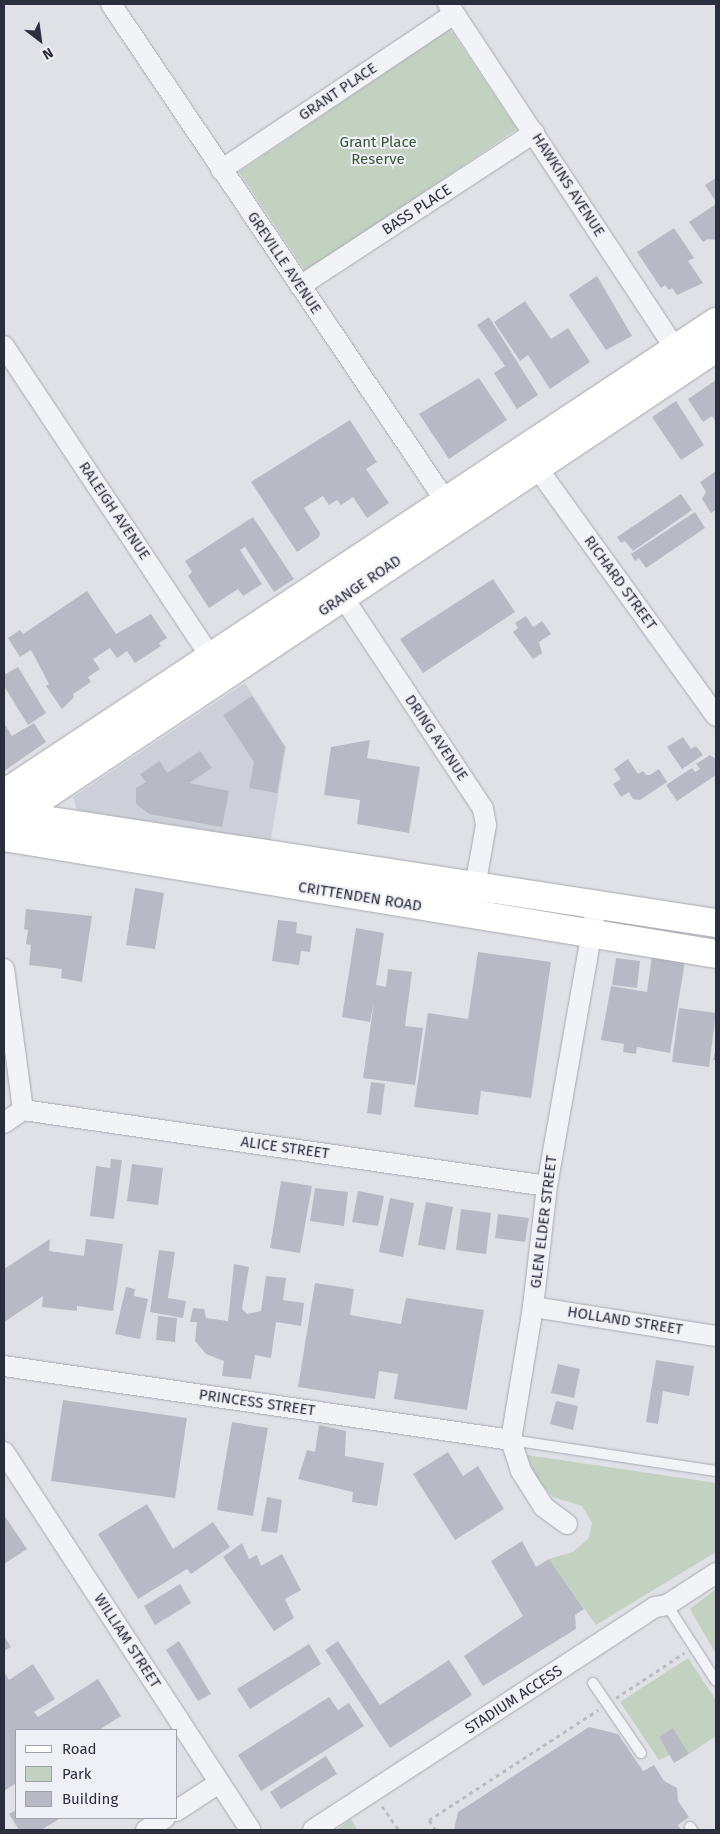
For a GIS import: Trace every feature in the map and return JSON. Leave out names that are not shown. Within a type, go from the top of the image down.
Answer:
[{"type":"main road","name":"GRANGE ROAD","points":[[6,817],[217,667],[682,358],[716,322]]},
{"type":"main road","name":"GRANGE ROAD","points":[[682,358],[716,348]]},
{"type":"main road","name":"GRANGE ROAD","points":[[6,817],[65,782],[217,667]]},
{"type":"main road","points":[[65,782],[56,808],[67,824]]},
{"type":"main road","name":"CRITTENDEN ROAD","points":[[6,817],[67,824],[716,922]]},
{"type":"main road","name":"CRITTENDEN ROAD","points":[[6,817],[470,914],[716,954]]},
{"type":"street","name":"GREVILLE AVENUE","points":[[111,4],[452,511]]},
{"type":"street","name":"GRANT PLACE","points":[[221,170],[451,9]]},
{"type":"street","name":"HAWKINS AVENUE","points":[[451,9],[682,358]]},
{"type":"street","name":"BASS PLACE","points":[[300,286],[534,133]]},
{"type":"street","name":"RALEIGH AVENUE","points":[[4,346],[217,667]]},
{"type":"street","name":"RICHARD STREET","points":[[530,459],[716,716]]},
{"type":"street","name":"DRING AVENUE","points":[[336,587],[483,808],[486,826],[470,914]]},
{"type":"street","name":"GLEN ELDER STREET","points":[[567,1524],[544,1507],[521,1471],[511,1440],[533,1308],[547,1186],[597,903]]},
{"type":"street","points":[[4,969],[24,1110],[4,1123]]},
{"type":"street","name":"ALICE STREET","points":[[24,1110],[547,1186]]},
{"type":"street","name":"HOLLAND STREET","points":[[533,1308],[716,1336]]},
{"type":"street","name":"PRINCESS STREET","points":[[4,1366],[511,1440]]},
{"type":"street","name":"WILLIAM STREET","points":[[4,1452],[250,1830]]},
{"type":"street","name":"STADIUM ACCESS","points":[[313,1830],[655,1607],[667,1605],[716,1573]]},
{"type":"street","points":[[178,1810],[219,1783]]},
{"type":"street","points":[[146,1830],[163,1819]]},
{"type":"lane","points":[[511,1440],[716,1471]]},
{"type":"lane","points":[[667,1605],[716,1681]]},
{"type":"lane","points":[[593,1683],[640,1753]]},
{"type":"path","points":[[436,1830],[429,1820],[694,1647]]},
{"type":"path","points":[[373,1792],[399,1830]]},
{"type":"shaded area","points":[[245,683],[286,747],[271,840],[77,810],[73,797]]},
{"type":"green space","name":"Grant Place Reserve","points":[[450,29],[517,129],[306,272],[239,172]]},
{"type":"green space","points":[[527,1455],[716,1483],[716,1552],[596,1625],[549,1559],[573,1552],[589,1538],[592,1523],[582,1506],[553,1497],[536,1478]]},
{"type":"green space","points":[[716,1589],[716,1654],[690,1609]]},
{"type":"green space","points":[[688,1658],[716,1700],[716,1736],[689,1754],[673,1728],[659,1737],[670,1755],[659,1760],[620,1702]]},
{"type":"green space","points":[[351,1819],[358,1830],[336,1830]]},
{"type":"building","points":[[716,178],[716,202],[705,185]]},
{"type":"building","points":[[716,204],[716,240],[708,239],[703,242],[689,222]]},
{"type":"building","points":[[674,228],[694,258],[688,261],[703,283],[677,295],[672,288],[669,290],[665,285],[661,288],[637,252]]},
{"type":"building","points":[[597,276],[632,336],[606,350],[569,295]]},
{"type":"building","points":[[525,301],[551,339],[568,328],[590,362],[550,389],[528,355],[520,361],[494,322]]},
{"type":"building","points":[[489,317],[538,395],[517,409],[494,373],[505,366],[477,325]]},
{"type":"building","points":[[479,378],[507,420],[449,459],[419,414]]},
{"type":"building","points":[[716,380],[716,422],[712,416],[703,422],[688,399]]},
{"type":"building","points":[[676,401],[704,445],[681,460],[652,417]]},
{"type":"building","points":[[350,420],[377,462],[366,469],[389,503],[367,518],[353,497],[341,505],[337,500],[329,505],[323,496],[304,508],[320,533],[319,537],[297,552],[251,482]]},
{"type":"building","points":[[716,471],[716,510],[711,513],[702,499],[706,492],[700,482]]},
{"type":"building","points":[[681,494],[692,510],[633,551],[625,541],[621,543],[617,537]]},
{"type":"building","points":[[695,512],[705,528],[646,568],[639,558],[635,561],[631,554]]},
{"type":"building","points":[[253,517],[294,579],[274,592],[245,547],[240,550],[262,584],[243,596],[238,589],[209,608],[188,576],[192,572],[185,561]]},
{"type":"building","points":[[493,579],[515,612],[423,673],[400,639]]},
{"type":"building","points":[[87,591],[116,634],[151,614],[167,638],[159,643],[161,646],[135,663],[127,651],[117,658],[110,648],[93,659],[100,669],[88,677],[91,682],[73,694],[74,697],[62,709],[46,686],[49,684],[31,650],[20,657],[8,638],[20,630],[23,634]]},
{"type":"building","points":[[526,616],[533,627],[542,621],[551,634],[539,642],[542,653],[533,659],[513,632],[518,628],[515,623]]},
{"type":"building","points":[[18,667],[46,713],[28,725],[4,686],[4,675]]},
{"type":"building","points":[[252,696],[285,747],[277,793],[249,788],[254,762],[223,715]]},
{"type":"building","points":[[4,723],[12,736],[34,723],[46,742],[4,771]]},
{"type":"building","points":[[683,737],[691,749],[696,746],[703,755],[682,769],[667,747]]},
{"type":"building","points":[[370,740],[367,758],[420,767],[409,833],[357,824],[360,800],[324,795],[331,747]]},
{"type":"building","points":[[200,751],[212,768],[189,783],[229,791],[222,827],[149,814],[136,804],[136,788],[146,782],[140,774],[160,761],[167,773]]},
{"type":"building","points":[[710,755],[716,759],[716,775],[677,801],[666,785],[692,768],[695,772],[700,769],[696,764]]},
{"type":"building","points":[[628,759],[638,774],[643,771],[646,775],[650,775],[659,769],[667,782],[640,800],[633,799],[629,792],[621,797],[613,784],[621,779],[614,769]]},
{"type":"building","points":[[135,888],[164,893],[155,949],[126,945]]},
{"type":"building","points":[[26,909],[92,916],[82,982],[61,978],[62,969],[29,965],[31,945],[26,944],[28,930],[24,929]]},
{"type":"building","points":[[278,920],[297,922],[296,933],[312,936],[310,952],[301,951],[299,965],[272,961]]},
{"type":"building","points":[[356,928],[384,933],[376,985],[386,987],[388,969],[412,972],[405,1026],[423,1028],[415,1085],[363,1078],[374,1002],[370,1022],[342,1017]]},
{"type":"building","points":[[478,952],[551,962],[531,1098],[481,1091],[478,1115],[414,1107],[428,1013],[468,1019]]},
{"type":"building","points":[[652,956],[685,961],[670,1053],[637,1047],[636,1054],[623,1052],[624,1044],[601,1040],[611,986],[647,992]]},
{"type":"building","points":[[616,958],[640,961],[637,988],[612,985]]},
{"type":"building","points":[[679,1008],[716,1013],[709,1067],[672,1062]]},
{"type":"building","points":[[716,1047],[716,1060],[713,1060]]},
{"type":"building","points":[[371,1082],[385,1084],[381,1115],[367,1113]]},
{"type":"building","points":[[111,1159],[122,1160],[114,1219],[90,1216],[96,1166],[110,1168]]},
{"type":"building","points":[[132,1164],[163,1168],[158,1205],[127,1201]]},
{"type":"building","points":[[281,1181],[312,1186],[300,1253],[270,1248]]},
{"type":"building","points":[[315,1188],[348,1192],[344,1226],[310,1221]]},
{"type":"building","points":[[358,1191],[384,1196],[378,1226],[352,1222]]},
{"type":"building","points":[[390,1198],[414,1203],[403,1257],[379,1252]]},
{"type":"building","points":[[426,1202],[453,1207],[445,1250],[418,1245]]},
{"type":"building","points":[[461,1209],[491,1213],[486,1254],[456,1250]]},
{"type":"building","points":[[498,1214],[529,1218],[525,1242],[495,1238]]},
{"type":"building","points":[[50,1239],[49,1251],[84,1256],[86,1239],[123,1244],[113,1311],[77,1306],[77,1311],[42,1307],[43,1296],[4,1322],[4,1269]]},
{"type":"building","points":[[159,1250],[175,1252],[168,1298],[186,1301],[183,1318],[150,1312]]},
{"type":"building","points":[[234,1264],[249,1267],[242,1309],[247,1314],[261,1311],[266,1276],[286,1278],[283,1300],[304,1303],[301,1326],[276,1322],[271,1358],[255,1355],[251,1379],[222,1376],[224,1361],[206,1354],[195,1341],[197,1322],[190,1322],[193,1308],[204,1309],[206,1318],[228,1321]]},
{"type":"building","points":[[315,1283],[354,1289],[350,1315],[401,1324],[406,1298],[484,1310],[467,1410],[394,1399],[398,1374],[379,1371],[375,1399],[298,1387]]},
{"type":"building","points":[[126,1287],[135,1289],[134,1296],[148,1299],[140,1339],[115,1334]]},
{"type":"building","points":[[158,1316],[177,1318],[175,1342],[156,1340]]},
{"type":"building","points":[[656,1360],[694,1366],[689,1396],[663,1391],[658,1424],[646,1422]]},
{"type":"building","points":[[558,1364],[580,1369],[574,1398],[551,1393]]},
{"type":"building","points":[[63,1400],[187,1418],[175,1498],[51,1481]]},
{"type":"building","points":[[556,1401],[578,1406],[573,1430],[550,1424]]},
{"type":"building","points":[[232,1422],[268,1428],[253,1516],[217,1510]]},
{"type":"building","points":[[319,1425],[346,1431],[345,1456],[384,1463],[377,1506],[352,1502],[353,1492],[298,1479],[307,1450],[315,1452]]},
{"type":"building","points":[[448,1452],[463,1476],[478,1466],[504,1509],[455,1540],[413,1474]]},
{"type":"building","points":[[267,1497],[282,1500],[277,1533],[261,1531]]},
{"type":"building","points":[[147,1504],[173,1549],[213,1522],[230,1547],[191,1574],[187,1569],[138,1599],[98,1534]]},
{"type":"building","points":[[4,1515],[27,1549],[4,1564]]},
{"type":"building","points":[[522,1541],[536,1567],[549,1559],[584,1609],[575,1615],[576,1629],[483,1686],[464,1656],[523,1616],[491,1561]]},
{"type":"building","points":[[242,1543],[249,1559],[257,1555],[261,1566],[282,1554],[301,1590],[285,1599],[294,1618],[274,1631],[223,1557]]},
{"type":"building","points":[[180,1584],[191,1603],[155,1625],[144,1606]]},
{"type":"building","points":[[4,1636],[11,1647],[4,1651]]},
{"type":"building","points":[[179,1641],[211,1694],[198,1701],[166,1650]]},
{"type":"building","points":[[338,1641],[380,1705],[449,1660],[472,1695],[390,1748],[325,1650]]},
{"type":"building","points":[[309,1644],[321,1664],[250,1709],[237,1689]]},
{"type":"building","points":[[33,1664],[55,1699],[34,1712],[38,1717],[98,1679],[121,1716],[101,1729],[15,1729],[15,1784],[4,1791],[4,1672],[9,1680]]},
{"type":"building","points":[[329,1697],[338,1710],[349,1703],[364,1726],[261,1791],[238,1755]]},
{"type":"building","points":[[589,1727],[618,1734],[643,1771],[654,1765],[664,1781],[677,1788],[678,1801],[689,1817],[678,1825],[681,1830],[454,1830],[458,1812]]},
{"type":"building","points":[[673,1728],[689,1754],[674,1763],[659,1737]]},
{"type":"building","points":[[326,1756],[337,1774],[281,1809],[270,1792]]},
{"type":"building","points":[[15,1811],[15,1819],[59,1819],[41,1830],[19,1830],[9,1814]]}]
